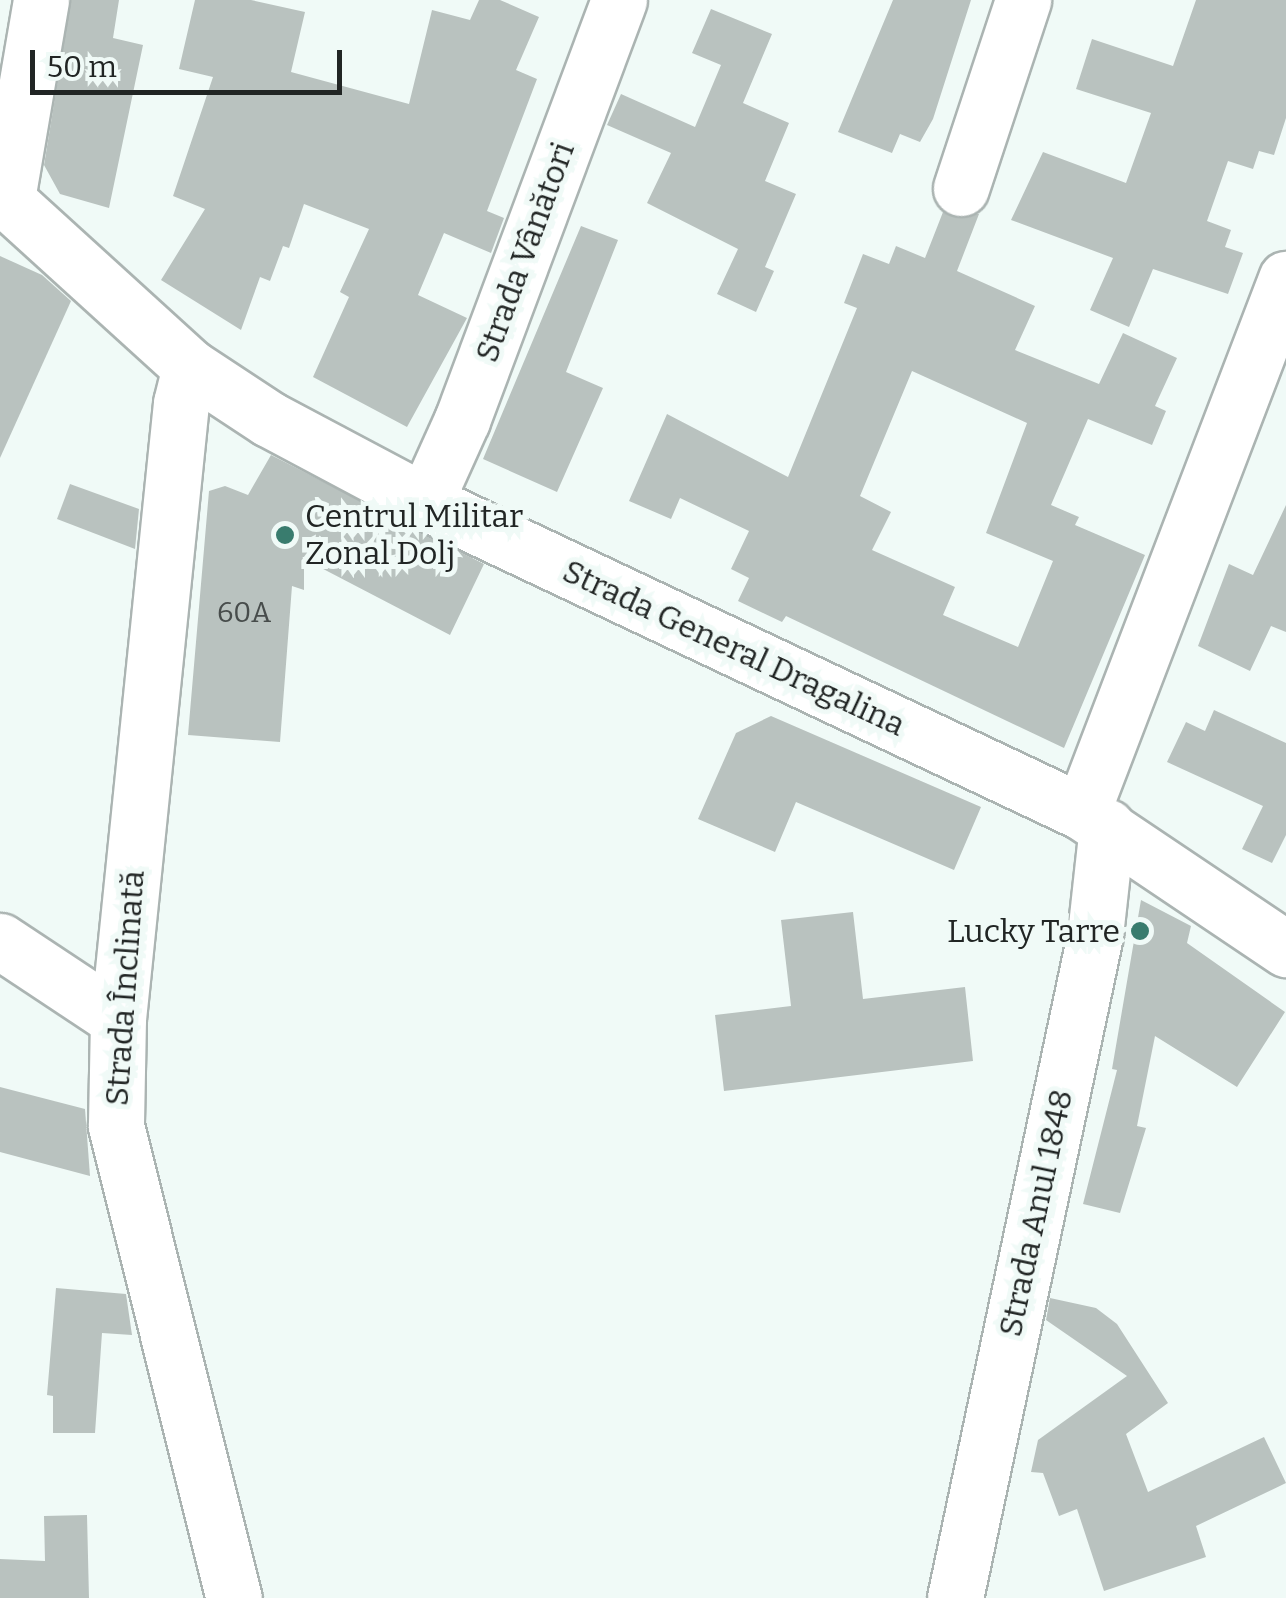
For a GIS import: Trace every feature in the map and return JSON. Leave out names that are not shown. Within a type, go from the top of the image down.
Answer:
[{"type":"street","points":[[3,197],[41,0]]},
{"type":"street","name":"Strada Vânători","points":[[425,502],[462,420],[619,0]]},
{"type":"street","points":[[961,188],[1023,0]]},
{"type":"street","name":"Strada General Dragalina","points":[[3,197],[190,366],[269,419],[425,502],[1094,820],[1286,950]]},
{"type":"street","name":"Strada Anul 1848","points":[[954,1598],[1094,935],[1094,820],[1286,280]]},
{"type":"street","name":"Strada Înclinată","points":[[190,366],[180,403],[118,1019],[116,1126],[234,1598]]},
{"type":"street","points":[[0,941],[118,1019]]},
{"type":"building","points":[[71,0],[119,0],[113,38],[143,45],[109,208],[60,194],[44,165]]},
{"type":"building","points":[[195,0],[251,0],[305,12],[291,72],[409,104],[432,10],[470,20],[479,0],[500,0],[539,17],[516,70],[537,79],[487,211],[504,218],[491,253],[444,233],[418,295],[467,318],[407,427],[313,377],[349,297],[340,292],[369,229],[304,204],[289,248],[283,246],[270,281],[260,277],[241,330],[161,280],[205,209],[173,196],[213,77],[179,69]]},
{"type":"building","points":[[893,0],[971,0],[933,119],[920,142],[900,134],[892,153],[838,132]]},
{"type":"building","points":[[1196,0],[1286,0],[1286,118],[1274,155],[1259,151],[1253,169],[1228,161],[1207,221],[1231,230],[1225,247],[1243,253],[1228,294],[1153,269],[1129,327],[1090,310],[1113,258],[1011,220],[1043,152],[1126,183],[1151,113],[1076,89],[1092,39],[1173,66]]},
{"type":"building","points":[[711,9],[772,34],[743,103],[789,123],[765,181],[796,194],[765,267],[774,271],[756,312],[717,294],[738,249],[647,203],[671,153],[607,125],[621,94],[695,127],[721,65],[692,53]]},
{"type":"building","points":[[943,212],[979,214],[957,271],[1035,306],[1015,350],[1099,384],[1123,333],[1177,358],[1155,406],[1166,411],[1152,445],[1088,419],[1051,505],[1079,517],[1075,525],[1145,555],[1064,748],[786,616],[782,622],[738,601],[749,578],[731,569],[749,531],[680,498],[671,519],[629,501],[667,414],[788,477],[857,308],[844,303],[863,254],[889,264],[896,246],[925,258]],"holes":[[[912,371],[1027,423],[986,533],[1053,561],[1018,647],[943,615],[955,587],[872,550],[891,512],[860,496]]]},
{"type":"building","points":[[581,226],[618,240],[566,372],[603,388],[557,492],[483,459]]},
{"type":"building","points":[[0,256],[42,275],[71,301],[0,458]]},
{"type":"building","points":[[271,455],[484,564],[450,635],[304,559],[304,590],[292,586],[280,742],[188,735],[209,491],[225,486],[248,495]]},
{"type":"building","points":[[70,484],[139,509],[135,549],[57,519]]},
{"type":"building","points":[[1286,505],[1286,632],[1271,626],[1250,671],[1198,646],[1229,564],[1253,575]]},
{"type":"building","points":[[1214,710],[1286,743],[1286,835],[1272,863],[1242,849],[1263,806],[1167,762],[1186,722],[1205,731]]},
{"type":"building","points":[[771,716],[981,807],[954,870],[796,802],[775,852],[698,819],[736,733]]},
{"type":"building","points":[[1141,900],[1191,926],[1187,943],[1285,1012],[1237,1087],[1155,1036],[1137,1126],[1146,1128],[1120,1213],[1083,1204],[1117,1070],[1112,1069]]},
{"type":"building","points":[[853,912],[863,999],[965,987],[973,1061],[724,1091],[715,1015],[791,1006],[781,920]]},
{"type":"building","points":[[0,1087],[85,1109],[90,1176],[0,1152]]},
{"type":"building","points":[[56,1288],[126,1294],[132,1335],[102,1333],[95,1433],[53,1433],[53,1396],[47,1395]]},
{"type":"building","points":[[1050,1298],[1096,1308],[1117,1324],[1168,1403],[1126,1434],[1148,1492],[1264,1437],[1286,1483],[1196,1526],[1206,1557],[1104,1591],[1077,1509],[1059,1516],[1043,1473],[1031,1472],[1038,1440],[1127,1376],[1046,1320]]},
{"type":"building","points":[[87,1515],[89,1598],[0,1598],[0,1559],[45,1561],[44,1516]]},
{"type":"place","name":"Centrul Militar Zonal Dolj","points":[[285,535]]},
{"type":"place","name":"Lucky Tarre","points":[[1140,931]]}]
